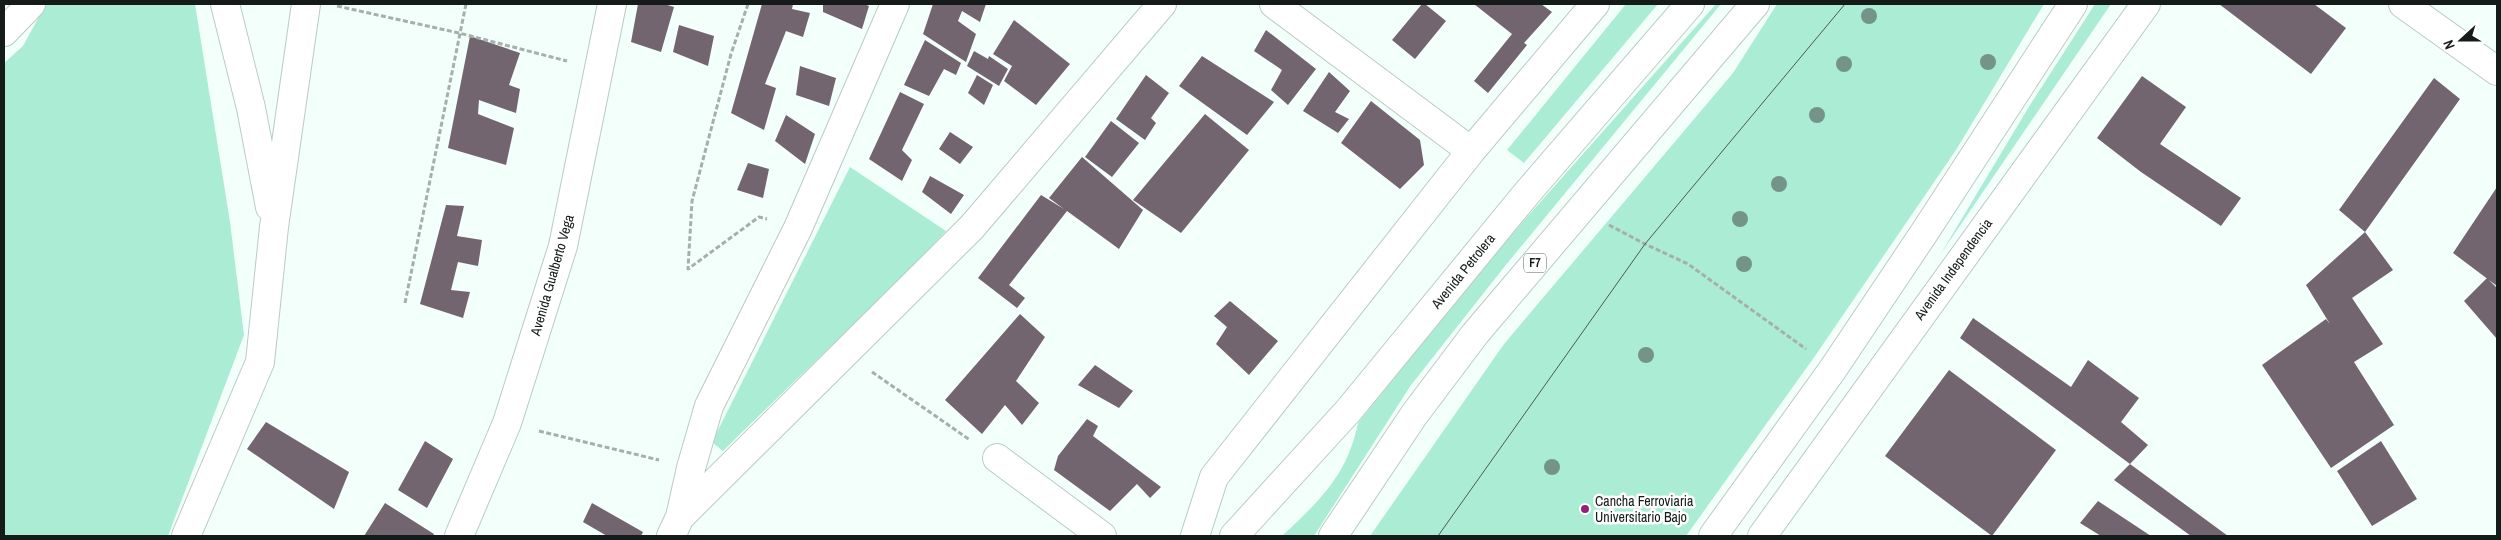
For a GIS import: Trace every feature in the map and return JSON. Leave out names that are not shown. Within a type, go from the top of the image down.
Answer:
[{"type":"main road","points":[[4,32],[31,4]]},
{"type":"main road","points":[[225,4],[251,108],[274,227]]},
{"type":"main road","points":[[186,536],[260,362],[274,227],[306,4]]},
{"type":"main road","name":"Avenida Gualberto Vega","points":[[459,536],[507,423],[563,246],[612,4]]},
{"type":"main road","points":[[675,526],[709,406],[798,228],[895,4]]},
{"type":"main road","points":[[675,526],[972,227],[1162,4]]},
{"type":"main road","points":[[1274,4],[1471,151]]},
{"type":"main road","points":[[1195,536],[1214,477],[1471,151],[1595,4]]},
{"type":"main road","name":"Avenida Petrolera","points":[[1234,536],[1349,410],[1527,193],[1690,4]]},
{"type":"main road","name":"F7","points":[[1333,536],[1414,414],[1474,334],[1755,4]]},
{"type":"main road","points":[[1713,536],[1833,368],[1910,255],[2073,4]]},
{"type":"main road","name":"Avenida Independencia","points":[[1762,536],[2146,4]]},
{"type":"main road","points":[[2402,4],[2497,72]]},
{"type":"main road","points":[[997,458],[1102,536]]},
{"type":"path","points":[[329,4],[459,33],[599,70]]},
{"type":"path","points":[[405,303],[466,4]]},
{"type":"path","points":[[748,4],[731,54],[692,201],[688,269],[759,217],[798,228]]},
{"type":"path","points":[[1606,223],[1688,264],[1807,350]]},
{"type":"path","points":[[845,353],[997,458]]},
{"type":"path","points":[[507,423],[691,468]]},
{"type":"green space","points":[[46,4],[195,4],[230,222],[244,335],[168,536],[4,536],[4,63],[23,46]]},
{"type":"green space","points":[[1626,4],[1658,4],[1524,163],[1507,150]]},
{"type":"green space","points":[[1716,4],[1721,4],[1505,266],[1411,385],[1314,536],[1282,536],[1330,486],[1347,458],[1358,423],[1488,261]]},
{"type":"green space","points":[[1777,4],[2044,4],[1956,150],[1815,356],[1686,536],[1370,536],[1504,344],[1733,73]]},
{"type":"green space","points":[[2095,4],[2111,4],[1940,255],[2030,105]]},
{"type":"green space","points":[[850,167],[946,231],[892,287],[723,451],[712,442]]},
{"type":"building","points":[[638,4],[664,4],[674,7],[661,52],[631,42]]},
{"type":"building","points":[[762,4],[793,4],[792,9],[810,13],[803,37],[786,31],[765,84],[776,88],[764,130],[731,113]]},
{"type":"building","points":[[823,4],[864,4],[869,6],[862,29],[823,12]]},
{"type":"building","points":[[933,4],[986,4],[980,22],[962,11],[958,21],[976,34],[966,62],[923,34]]},
{"type":"building","points":[[1422,4],[1425,4],[1446,21],[1415,59],[1392,40]]},
{"type":"building","points":[[1474,4],[1541,4],[1552,12],[1524,43],[1527,45],[1488,93],[1474,81],[1512,34]]},
{"type":"building","points":[[2219,4],[2314,4],[2346,28],[2311,74]]},
{"type":"building","points":[[1014,20],[1070,64],[1036,105],[1004,81],[1012,66],[993,54]]},
{"type":"building","points":[[679,25],[714,36],[708,66],[673,52]]},
{"type":"building","points":[[1266,30],[1316,69],[1288,105],[1271,90],[1282,70],[1254,51]]},
{"type":"building","points":[[470,36],[520,53],[509,85],[520,89],[516,113],[479,100],[478,114],[514,128],[506,165],[448,148]]},
{"type":"building","points":[[925,40],[961,63],[956,75],[944,69],[929,96],[904,85]]},
{"type":"building","points":[[974,51],[988,59],[989,56],[1008,69],[999,86],[967,66]]},
{"type":"building","points":[[1202,56],[1274,102],[1247,135],[1179,86]]},
{"type":"building","points":[[800,66],[836,78],[829,106],[796,95]]},
{"type":"building","points":[[1329,72],[1350,91],[1335,112],[1349,119],[1338,133],[1303,111]]},
{"type":"building","points":[[977,75],[993,85],[984,105],[968,93]]},
{"type":"building","points":[[1146,75],[1169,93],[1151,118],[1156,123],[1145,140],[1116,119]]},
{"type":"building","points":[[2142,76],[2186,107],[2160,144],[2241,198],[2221,226],[2141,172],[2097,138]]},
{"type":"building","points":[[2434,78],[2460,99],[2365,232],[2339,210]]},
{"type":"building","points":[[900,92],[924,104],[902,150],[912,160],[902,181],[869,159]]},
{"type":"building","points":[[1371,101],[1420,140],[1424,165],[1400,189],[1341,143]]},
{"type":"building","points":[[1205,114],[1249,150],[1181,233],[1133,200]]},
{"type":"building","points":[[786,115],[815,134],[805,164],[775,141]]},
{"type":"building","points":[[1111,121],[1139,143],[1112,177],[1085,157]]},
{"type":"building","points":[[950,132],[973,147],[960,164],[939,149]]},
{"type":"building","points":[[1082,157],[1143,210],[1119,249],[1067,211],[1009,285],[1025,298],[1017,308],[978,278],[1041,195],[1064,209],[1049,198]]},
{"type":"building","points":[[748,163],[769,169],[763,198],[737,190]]},
{"type":"building","points":[[930,176],[964,195],[951,214],[922,192]]},
{"type":"building","points":[[2497,187],[2497,286],[2453,253]]},
{"type":"building","points":[[446,205],[464,206],[457,236],[482,240],[478,266],[458,262],[451,290],[470,292],[463,318],[420,304]]},
{"type":"building","points":[[2365,232],[2393,270],[2352,298],[2383,344],[2354,362],[2394,425],[2331,468],[2262,365],[2326,319],[2330,324],[2306,285]]},
{"type":"building","points":[[2487,278],[2497,288],[2497,339],[2464,301]]},
{"type":"building","points":[[1230,301],[1278,341],[1249,375],[1216,344],[1227,327],[1214,316]]},
{"type":"building","points":[[1020,314],[1045,337],[1016,381],[1039,403],[1022,425],[1005,405],[982,434],[945,400]]},
{"type":"building","points":[[1973,318],[2071,387],[2088,360],[2139,398],[2121,422],[2148,445],[2130,464],[1960,338]]},
{"type":"building","points":[[1095,365],[1133,391],[1119,408],[1078,385]]},
{"type":"building","points":[[1949,370],[2056,450],[1992,536],[1885,456]]},
{"type":"building","points":[[1087,419],[1098,426],[1093,436],[1161,487],[1150,498],[1137,484],[1110,511],[1054,470],[1058,456]]},
{"type":"building","points":[[266,422],[349,472],[334,509],[247,449]]},
{"type":"building","points":[[425,441],[453,459],[427,508],[398,490]]},
{"type":"building","points":[[2381,441],[2417,499],[2372,526],[2337,471]]},
{"type":"building","points":[[2130,464],[2228,536],[2191,536],[2114,480]]},
{"type":"building","points":[[2098,501],[2151,536],[2101,536],[2080,523]]},
{"type":"building","points":[[385,503],[434,534],[433,536],[364,536]]},
{"type":"building","points":[[592,503],[643,532],[641,536],[607,536],[583,522]]},
{"type":"tram line","points":[[1438,536],[1645,244],[1845,4]]},
{"type":"place","name":"Cancha Ferroviaria Universitario Bajo","points":[[1585,509]]}]
